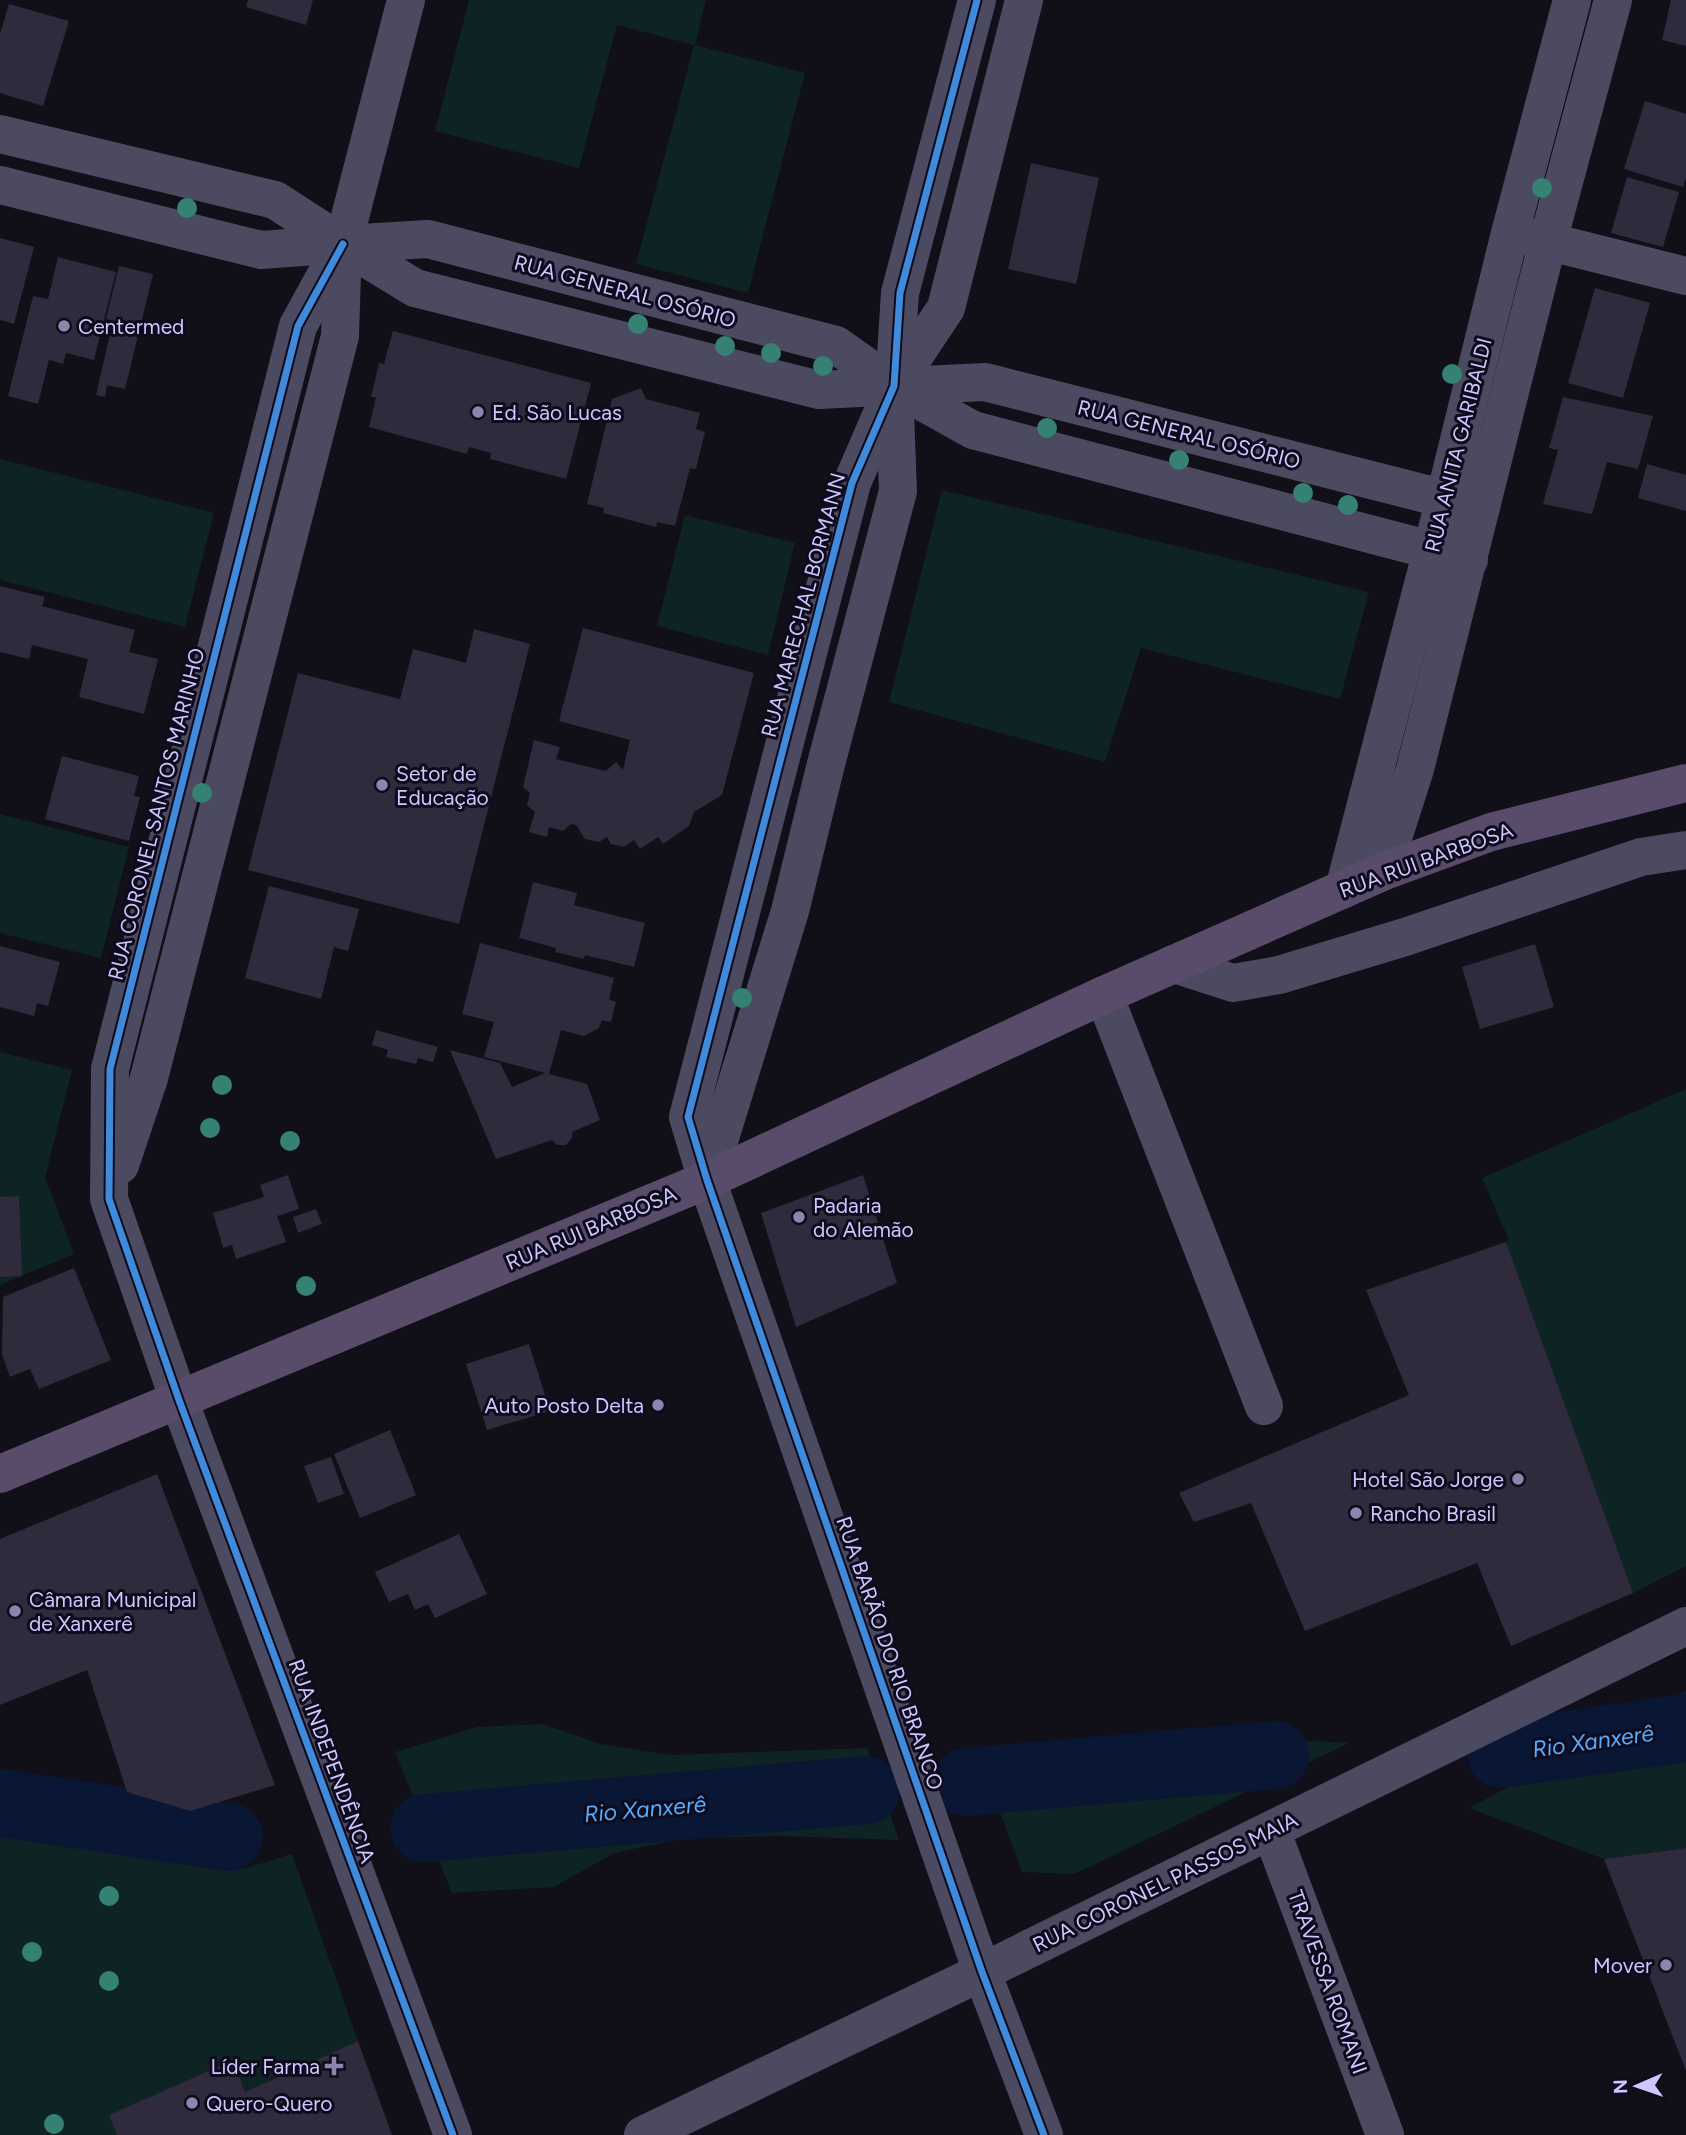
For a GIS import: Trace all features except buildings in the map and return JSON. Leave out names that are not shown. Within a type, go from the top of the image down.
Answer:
[{"type":"main road","name":"RUA RUI BARBOSA","points":[[0,1474],[707,1180],[1104,995],[1382,873],[1491,832],[1686,783]]},
{"type":"street","name":"RUA CORONEL SANTOS MARINHO","points":[[109,1199],[149,1078],[340,336],[343,244],[406,0]]},
{"type":"street","name":"RUA MARECHAL BORMANN","points":[[707,1180],[790,911],[898,491],[894,386],[901,293],[977,0]]},
{"type":"street","name":"RUA MARECHAL BORMANN","points":[[707,1180],[688,1117],[852,483],[894,386],[946,308],[1024,0]]},
{"type":"street","name":"RUA ANITA GARIBALDI","points":[[1463,503],[1510,233],[1572,0]]},
{"type":"street","name":"RUA ANITA GARIBALDI","points":[[1344,889],[1450,555],[1463,503],[1548,241],[1613,0]]},
{"type":"street","points":[[1552,78],[1591,87]]},
{"type":"street","name":"RUA GENERAL OSÓRIO","points":[[0,134],[275,200],[415,288],[818,390],[985,383],[1463,503]]},
{"type":"street","points":[[942,134],[986,147]]},
{"type":"street","points":[[56,198],[66,149]]},
{"type":"street","name":"RUA GENERAL OSÓRIO","points":[[0,185],[261,250],[428,239],[836,345],[894,386],[973,430],[1450,555]]},
{"type":"street","points":[[1510,233],[1686,276]]},
{"type":"street","name":"RUA CORONEL SANTOS MARINHO","points":[[179,1400],[109,1199],[110,1069],[298,327],[343,244]]},
{"type":"street","points":[[527,315],[538,268]]},
{"type":"street","points":[[677,354],[686,307]]},
{"type":"street","points":[[1102,464],[1114,416]]},
{"type":"street","points":[[1259,505],[1270,455]]},
{"type":"street","points":[[241,552],[282,561]]},
{"type":"street","name":"RUA ANITA GARIBALDI","points":[[1382,873],[1415,769],[1450,555]]},
{"type":"street","points":[[817,615],[863,627]]},
{"type":"street","points":[[782,753],[826,764]]},
{"type":"street","points":[[170,833],[209,842]]},
{"type":"street","points":[[1174,964],[1233,983],[1279,975],[1405,937],[1641,857],[1686,850]]},
{"type":"street","points":[[744,898],[790,911]]},
{"type":"street","points":[[1104,995],[1264,1406]]},
{"type":"street","name":"RUA BARÃO DO RIO BRANCO","points":[[707,1180],[982,1972],[1044,2135]]},
{"type":"street","name":"RUA INDEPENDÊNCIA","points":[[179,1400],[453,2135]]},
{"type":"street","name":"RUA CORONEL PASSOS MAIA","points":[[643,2135],[982,1972],[1686,1626]]},
{"type":"street","name":"TRAVESSA ROMANI","points":[[1271,1830],[1385,2135]]},
{"type":"green space","points":[[469,0],[706,0],[695,45],[805,73],[748,293],[636,264],[694,45],[617,25],[579,168],[435,131]]},
{"type":"green space","points":[[0,459],[214,513],[185,627],[0,580]]},
{"type":"green space","points":[[942,490],[1369,592],[1340,699],[1141,648],[1105,762],[889,702]]},
{"type":"green space","points":[[685,515],[795,543],[768,655],[657,626]]},
{"type":"green space","points":[[0,814],[129,847],[101,958],[0,933]]},
{"type":"green space","points":[[0,1052],[72,1070],[45,1177],[74,1254],[0,1285]]},
{"type":"green space","points":[[1686,1089],[1686,1566],[1633,1593],[1506,1242],[1509,1240],[1482,1178]]},
{"type":"green space","points":[[1686,1691],[1686,1848],[1604,1859],[1469,1808]]},
{"type":"green space","points":[[543,1724],[600,1744],[671,1755],[867,1748],[899,1840],[780,1836],[687,1838],[614,1853],[554,1887],[452,1893],[395,1752],[477,1727]]},
{"type":"green space","points":[[1196,1735],[1349,1743],[1074,1874],[1022,1872],[981,1761],[1019,1743]]},
{"type":"green space","points":[[0,1821],[147,1840],[242,1869],[292,1854],[358,2041],[245,2092],[232,2060],[110,2115],[117,2135],[0,2135]]},
{"type":"waterway","name":"Rio Xanxerê","points":[[1501,1754],[1686,1728]]},
{"type":"waterway","name":"Rio Xanxerê","points":[[966,1782],[1275,1755]]},
{"type":"waterway","name":"Rio Xanxerê","points":[[424,1828],[866,1790]]},
{"type":"waterway","name":"Rio Xanxerê","points":[[0,1803],[229,1837]]},
{"type":"cycle path","points":[[977,0],[900,293],[894,386],[852,483],[688,1117],[707,1180],[982,1972],[1044,2135]]},
{"type":"cycle path","points":[[343,244],[298,326],[110,1069],[109,1199],[179,1400],[453,2135]]},
{"type":"place","name":"Centermed","points":[[64,326]]},
{"type":"place","name":"Ed. São Lucas","points":[[478,412]]},
{"type":"place","name":"Setor de Educação","points":[[382,785]]},
{"type":"place","name":"Padaria do Alemão","points":[[799,1217]]},
{"type":"place","name":"Auto Posto Delta","points":[[658,1405]]},
{"type":"place","name":"Hotel São Jorge","points":[[1518,1479]]},
{"type":"place","name":"Rancho Brasil","points":[[1356,1513]]},
{"type":"place","name":"Câmara Municipal de Xanxerê","points":[[15,1611]]},
{"type":"place","name":"Mover","points":[[1666,1965]]},
{"type":"place","name":"Líder Farma","points":[[334,2066]]},
{"type":"place","name":"Quero-Quero","points":[[192,2103]]}]
